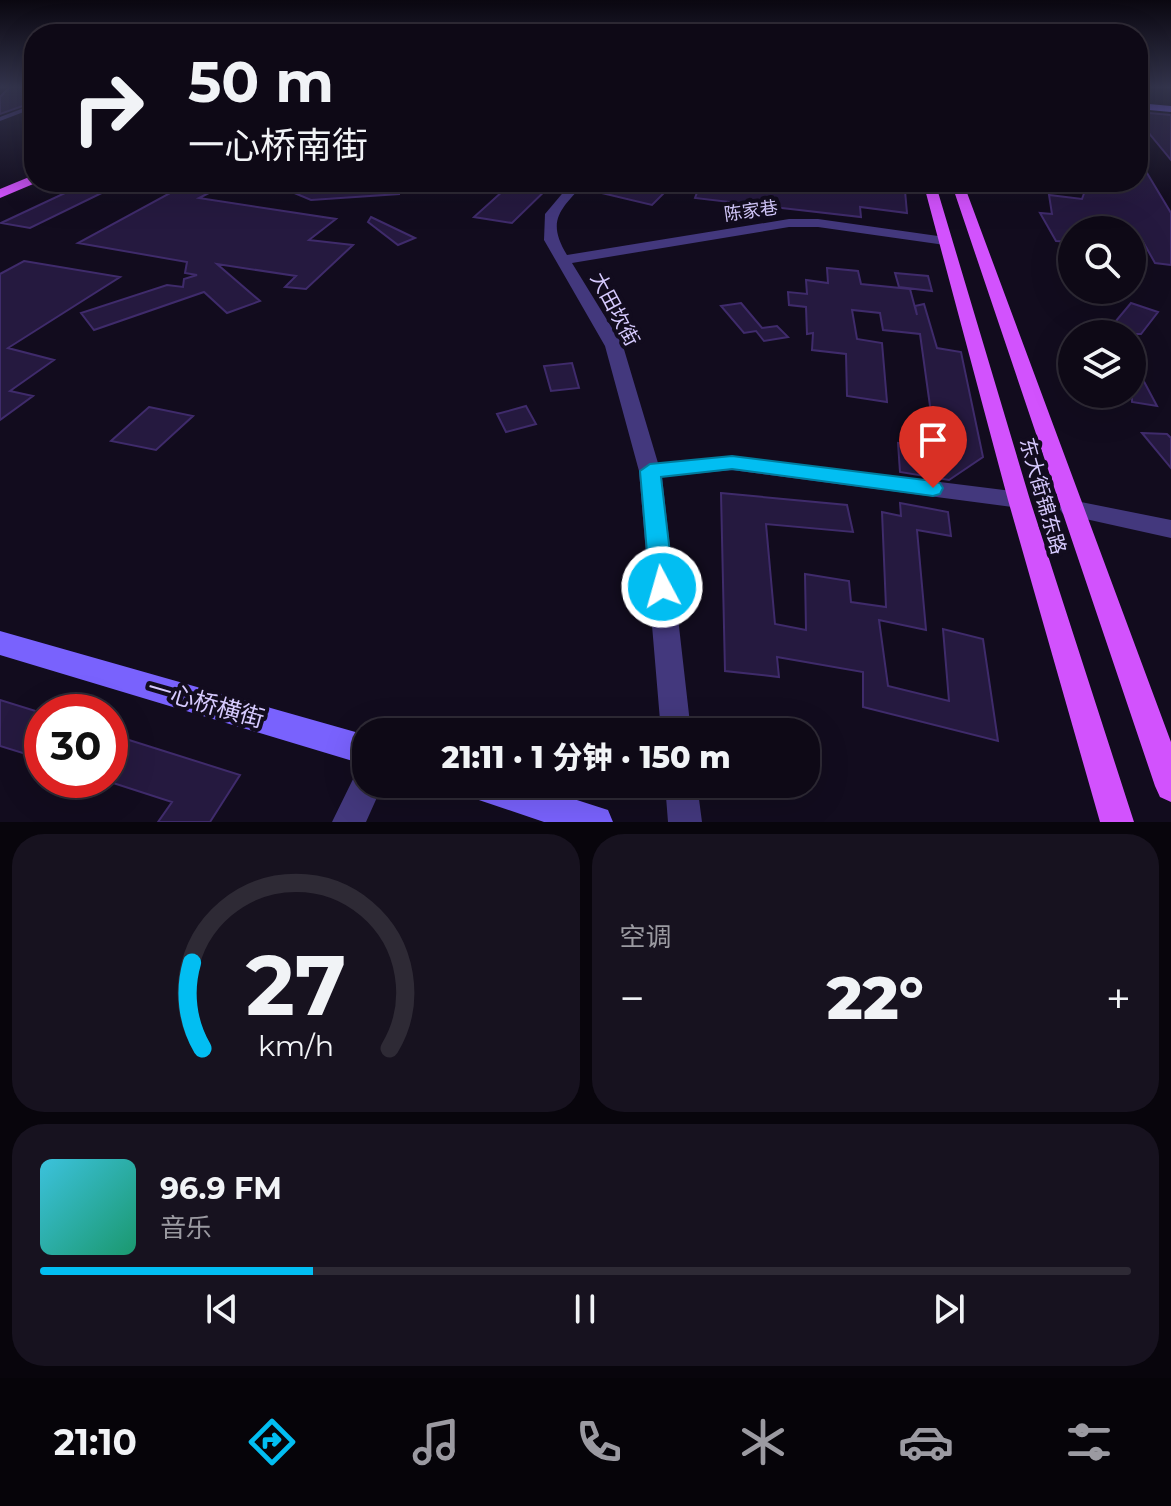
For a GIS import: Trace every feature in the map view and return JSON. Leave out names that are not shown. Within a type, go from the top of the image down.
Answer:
[{"type":"main road","points":[[0,181],[24,170]]},
{"type":"main road","points":[[0,194],[24,183]]},
{"type":"main road","name":"东大街锦东路","points":[[932,192],[1019,500],[1117,822]]},
{"type":"main road","name":"东大街锦东路","points":[[960,192],[1171,786]]},
{"type":"street","name":"大田坎街","points":[[569,192],[553,207],[547,223],[551,240],[614,346],[650,471],[675,718]]},
{"type":"street","name":"陈家巷","points":[[562,260],[789,223],[830,225],[945,241]]},
{"type":"street","points":[[650,471],[732,463],[1019,500]]},
{"type":"street","points":[[1071,508],[1171,529]]},
{"type":"street","name":"一心桥横街","points":[[0,643],[352,746]]},
{"type":"street","points":[[349,822],[360,798]]},
{"type":"street","points":[[520,798],[596,822]]},
{"type":"street","points":[[682,798],[685,822]]},
{"type":"building","points":[[1148,125],[1171,125],[1171,160],[1148,132]]},
{"type":"building","points":[[1148,175],[1171,213],[1171,265],[1155,263],[1146,247],[1146,216],[1058,216],[1056,241],[1040,213],[1052,214],[1049,195],[1082,199],[1084,192],[1148,192]]},
{"type":"building","points":[[67,192],[104,192],[30,228],[1,223]]},
{"type":"building","points":[[172,192],[211,192],[199,198],[336,219],[309,240],[353,245],[306,289],[285,287],[296,276],[217,264],[260,301],[227,313],[204,292],[94,330],[81,313],[167,285],[183,287],[184,279],[197,275],[185,273],[187,262],[78,243]]},
{"type":"building","points":[[292,192],[399,194],[311,200]]},
{"type":"building","points":[[502,192],[544,192],[512,223],[474,217]]},
{"type":"building","points":[[598,192],[665,192],[652,205]]},
{"type":"building","points":[[697,192],[905,192],[907,213],[860,207],[861,217],[695,198]]},
{"type":"building","points":[[371,217],[415,238],[398,245],[368,222]]},
{"type":"building","points":[[24,261],[120,277],[8,348],[54,360],[10,391],[33,396],[0,420],[0,274]]},
{"type":"building","points":[[827,268],[858,271],[861,284],[910,289],[917,315],[915,306],[924,304],[937,348],[961,352],[983,457],[949,480],[900,472],[898,443],[936,449],[920,334],[883,330],[880,313],[852,310],[857,339],[882,343],[887,402],[847,396],[846,354],[812,350],[813,333],[807,334],[806,307],[789,305],[788,292],[807,294],[806,280],[828,283]]},
{"type":"building","points":[[895,273],[928,276],[932,291],[899,287]]},
{"type":"building","points":[[741,303],[762,328],[777,326],[788,337],[764,341],[756,331],[744,333],[721,306]]},
{"type":"building","points":[[1130,304],[1158,312],[1146,328],[1146,320],[1117,320]]},
{"type":"building","points":[[572,363],[579,388],[551,391],[544,366]]},
{"type":"building","points":[[1146,385],[1157,406],[1146,404]]},
{"type":"building","points":[[526,406],[536,424],[506,432],[497,414]]},
{"type":"building","points":[[149,407],[193,416],[156,450],[111,441]]},
{"type":"building","points":[[1142,433],[1167,434],[1171,438],[1171,468]]},
{"type":"building","points":[[721,493],[847,505],[853,532],[766,524],[775,624],[806,630],[805,574],[849,581],[851,602],[886,607],[882,512],[901,516],[900,503],[948,512],[951,536],[917,530],[926,630],[879,620],[888,686],[949,701],[943,629],[983,639],[998,741],[863,707],[863,672],[777,657],[779,677],[725,671]]},
{"type":"building","points":[[0,700],[24,707],[24,753],[0,746]]},
{"type":"building","points":[[128,740],[240,775],[210,822],[158,822],[172,802],[128,788]]},
{"type":"route","points":[[662,587],[650,471],[732,463],[933,488]]}]
